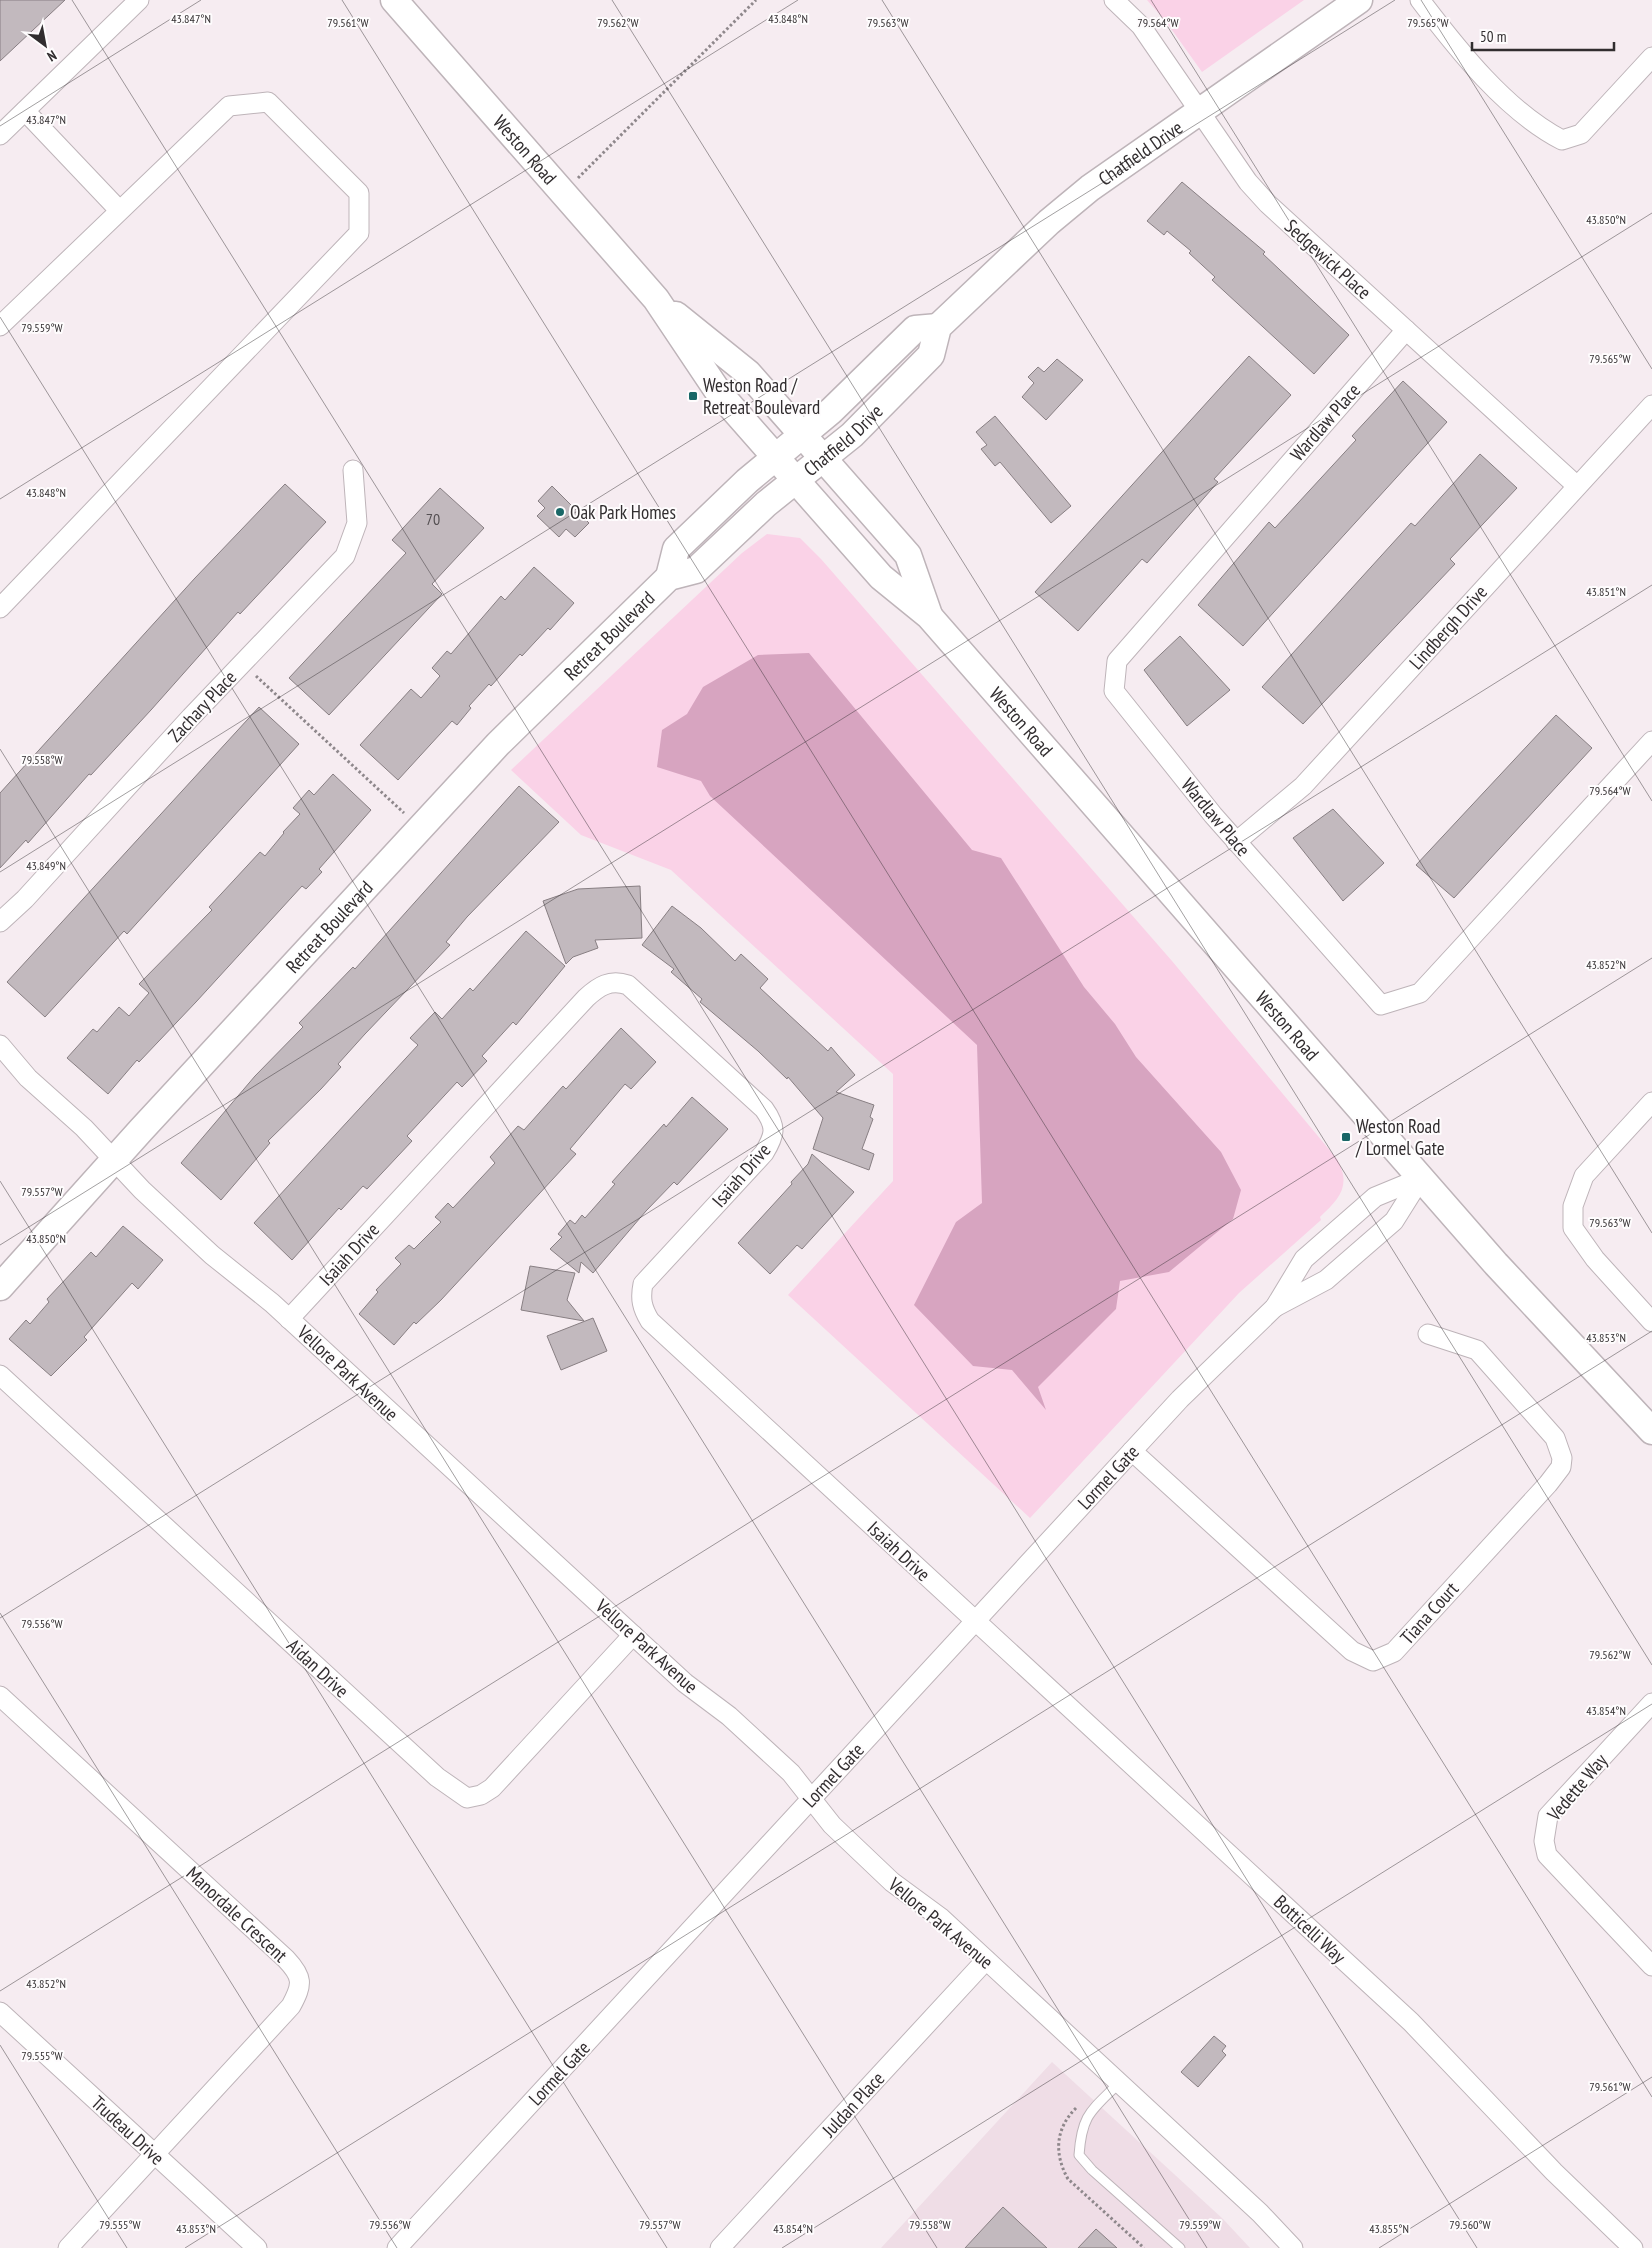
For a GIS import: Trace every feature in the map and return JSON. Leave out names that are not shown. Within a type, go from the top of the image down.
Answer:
[{"type":"main road","name":"Weston Road","points":[[394,0],[656,299],[719,393],[881,577],[929,616],[1496,1264],[1652,1432]]},
{"type":"main road","name":"Chatfield Drive","points":[[796,480],[852,435],[932,355],[938,327],[1056,216],[1090,188],[1359,0]]},
{"type":"main road","name":"Weston Road","points":[[656,299],[748,373],[908,555],[929,616]]},
{"type":"main road","name":"Chatfield Drive","points":[[802,435],[831,412],[915,329],[938,327]]},
{"type":"main road","name":"Retreat Boulevard","points":[[669,577],[676,549],[747,481],[802,435]]},
{"type":"main road","name":"Retreat Boulevard","points":[[0,1287],[114,1160],[498,744],[669,577],[696,570],[766,504],[796,480]]},
{"type":"street","points":[[0,135],[139,0]]},
{"type":"street","name":"Sedgewick Place","points":[[1114,0],[1141,26],[1248,182],[1268,204],[1577,486]]},
{"type":"street","points":[[1420,0],[1462,54],[1486,79],[1545,131],[1562,140],[1582,134],[1652,57]]},
{"type":"street","points":[[0,326],[229,106],[268,102],[359,193],[359,233],[0,608]]},
{"type":"street","points":[[25,111],[119,210]]},
{"type":"street","name":"Wardlaw Place","points":[[1406,330],[1117,661],[1114,691],[1236,842],[1381,1004],[1420,993],[1652,741]]},
{"type":"street","name":"Lindbergh Drive","points":[[1236,842],[1303,786],[1652,405]]},
{"type":"street","name":"Zachary Place","points":[[0,922],[25,899],[197,711],[345,556],[356,523],[354,470]]},
{"type":"street","name":"Isaiah Drive","points":[[289,1319],[586,998],[597,988],[608,983],[619,982],[628,985],[764,1109],[773,1128],[773,1138],[764,1153],[643,1284],[640,1298],[644,1311],[650,1321],[976,1621]]},
{"type":"street","name":"Vellore Park Avenue","points":[[0,1045],[28,1078],[84,1128],[142,1190],[212,1255],[289,1319],[685,1683],[728,1716],[777,1760],[791,1773],[832,1825],[892,1882],[941,1918],[1260,2213],[1285,2243]]},
{"type":"street","points":[[1652,1102],[1584,1176],[1573,1206],[1573,1228],[1595,1259],[1652,1322]]},
{"type":"street","name":"Lormel Gate","points":[[397,2248],[1132,1450],[1180,1399],[1275,1307],[1304,1260],[1374,1197],[1421,1178]]},
{"type":"street","name":"Lormel Gate","points":[[1275,1307],[1326,1280],[1394,1221],[1421,1178]]},
{"type":"street","name":"Tiana Court","points":[[1132,1450],[1352,1651],[1373,1661],[1384,1658],[1394,1652],[1548,1484],[1561,1467],[1562,1458],[1556,1438],[1477,1350],[1428,1334]]},
{"type":"street","name":"Aidan Drive","points":[[0,1375],[437,1777],[467,1798],[481,1795],[492,1788],[632,1635]]},
{"type":"street","name":"Botticelli Way","points":[[976,1621],[1411,2022],[1554,2172],[1633,2248]]},
{"type":"street","name":"Manordale Crescent","points":[[0,1696],[286,1959],[296,1969],[300,1980],[299,1992],[291,2006],[154,2154]]},
{"type":"street","name":"Vedette Way","points":[[1652,1703],[1548,1816],[1544,1841],[1547,1855],[1652,1966]]},
{"type":"street","name":"Juldan Place","points":[[720,2248],[986,1960]]},
{"type":"street","name":"Trudeau Drive","points":[[0,2012],[257,2248]]},
{"type":"street","points":[[68,2248],[154,2154]]},
{"type":"lane","points":[[1118,2083],[1089,2114],[1081,2130],[1079,2155],[1092,2170],[1180,2248]]},
{"type":"path","points":[[564,192],[756,0]]},
{"type":"path","points":[[252,673],[406,815]]},
{"type":"shaded area","points":[[1147,0],[1304,0],[1202,72],[1167,23]]},
{"type":"shaded area","points":[[767,534],[800,538],[821,559],[1172,961],[1337,1159],[1341,1169],[1343,1184],[1341,1191],[1338,1198],[1320,1217],[1321,1220],[1239,1293],[1030,1518],[788,1295],[893,1181],[893,1074],[671,870],[581,835],[511,770],[742,553]]},
{"type":"shaded area","points":[[809,653],[972,850],[1001,858],[1084,987],[1115,1024],[1136,1057],[1221,1152],[1241,1190],[1233,1219],[1169,1272],[1120,1281],[1116,1309],[1038,1387],[1046,1410],[1012,1370],[973,1366],[914,1305],[956,1222],[982,1203],[977,1045],[710,796],[701,781],[657,767],[662,730],[687,714],[703,687],[758,655]]},
{"type":"shaded area","points":[[1052,2062],[1223,2219],[1250,2248],[881,2248]]},
{"type":"building","points":[[0,0],[65,0],[0,61]]},
{"type":"building","points":[[1182,182],[1265,252],[1263,254],[1349,335],[1314,374],[1212,280],[1215,277],[1189,253],[1191,251],[1167,231],[1164,235],[1147,221]]},
{"type":"building","points":[[1249,356],[1291,395],[1214,479],[1218,482],[1147,563],[1142,559],[1078,631],[1035,592]]},
{"type":"building","points":[[1057,359],[1083,380],[1046,420],[1022,397],[1034,383],[1028,377],[1038,367],[1044,372]]},
{"type":"building","points":[[1403,381],[1447,422],[1243,646],[1198,605],[1269,522],[1275,528],[1356,440],[1352,436]]},
{"type":"building","points":[[995,416],[1071,506],[1051,523],[1000,462],[995,466],[981,449],[987,445],[976,432]]},
{"type":"building","points":[[1480,454],[1517,488],[1450,559],[1455,564],[1303,724],[1262,687],[1411,523],[1415,526]]},
{"type":"building","points":[[285,484],[326,522],[240,614],[238,612],[151,710],[91,775],[89,774],[28,843],[26,840],[0,868],[0,793],[195,578]]},
{"type":"building","name":"Oak Park Homes","points":[[552,486],[589,523],[575,537],[566,529],[559,537],[537,516],[545,508],[538,501]]},
{"type":"building","points":[[440,488],[484,528],[432,584],[442,594],[329,715],[289,678],[406,553],[392,540]]},
{"type":"building","points":[[534,567],[574,603],[550,630],[548,628],[522,656],[520,654],[491,686],[489,684],[469,706],[471,708],[457,725],[452,721],[398,780],[360,745],[411,689],[421,698],[440,676],[432,668],[447,651],[451,654],[501,596],[505,600]]},
{"type":"building","points":[[1180,636],[1230,690],[1187,726],[1144,670]]},
{"type":"building","points":[[259,707],[299,744],[127,934],[124,931],[45,1017],[7,982]]},
{"type":"building","points":[[1556,715],[1592,748],[1454,898],[1416,865]]},
{"type":"building","points":[[333,774],[371,810],[319,869],[322,872],[306,889],[302,886],[196,1002],[139,1062],[137,1060],[108,1094],[67,1058],[93,1029],[97,1032],[119,1007],[129,1016],[149,993],[139,984],[212,910],[209,907],[260,852],[265,856],[283,832],[300,814],[293,808],[309,790],[314,795]]},
{"type":"building","points":[[519,786],[559,822],[467,917],[446,942],[450,945],[338,1064],[341,1067],[321,1089],[268,1141],[270,1143],[221,1200],[181,1163],[255,1076],[303,1027],[299,1023],[353,967],[355,969]]},
{"type":"building","points":[[1333,809],[1384,863],[1343,901],[1293,838]]},
{"type":"building","points":[[640,886],[642,938],[595,940],[598,948],[573,957],[566,964],[543,901],[578,889]]},
{"type":"building","points":[[672,906],[701,928],[735,961],[741,954],[768,979],[760,988],[828,1051],[831,1047],[855,1075],[836,1092],[874,1105],[870,1117],[873,1119],[862,1149],[874,1154],[869,1170],[813,1149],[823,1118],[788,1077],[787,1079],[758,1051],[700,1002],[702,999],[671,972],[674,969],[642,945]]},
{"type":"building","points":[[526,931],[565,966],[516,1025],[513,1022],[482,1056],[487,1061],[462,1087],[457,1082],[407,1136],[412,1141],[367,1189],[363,1186],[341,1210],[339,1208],[292,1260],[254,1223],[418,1045],[410,1038],[435,1012],[442,1019],[470,988],[473,991]]},
{"type":"building","points":[[621,1028],[656,1062],[631,1089],[625,1084],[570,1149],[576,1154],[441,1300],[416,1324],[414,1322],[394,1345],[359,1314],[378,1292],[376,1290],[401,1264],[395,1258],[409,1245],[414,1249],[441,1222],[435,1217],[448,1203],[453,1208],[495,1163],[490,1157],[518,1126],[524,1130],[563,1086],[566,1089]]},
{"type":"building","points":[[692,1097],[728,1129],[677,1185],[674,1182],[646,1211],[593,1273],[581,1262],[579,1273],[550,1249],[562,1237],[558,1234],[570,1220],[575,1224],[582,1215],[585,1218],[615,1184],[612,1182],[664,1124],[666,1127]]},
{"type":"building","points":[[812,1154],[854,1192],[802,1249],[797,1245],[770,1274],[738,1243],[792,1184],[791,1182],[808,1164]]},
{"type":"building","points":[[123,1226],[163,1260],[138,1289],[132,1283],[84,1337],[87,1340],[51,1376],[9,1339],[26,1320],[30,1324],[49,1302],[47,1299],[91,1252],[96,1257]]},
{"type":"building","points":[[530,1266],[575,1273],[567,1300],[584,1321],[521,1310]]},
{"type":"building","points":[[593,1318],[607,1351],[561,1370],[547,1336]]},
{"type":"building","points":[[1214,2036],[1226,2046],[1222,2051],[1226,2055],[1198,2087],[1181,2072]]},
{"type":"building","points":[[1003,2207],[1020,2223],[1047,2248],[965,2248]]},
{"type":"building","points":[[1096,2229],[1117,2248],[1078,2248]]},
{"type":"place","name":"Weston Road / Retreat Boulevard","points":[[693,396]]},
{"type":"place","name":"Oak Park Homes","points":[[560,512]]},
{"type":"place","name":"Weston Road / Lormel Gate","points":[[1346,1137]]}]
